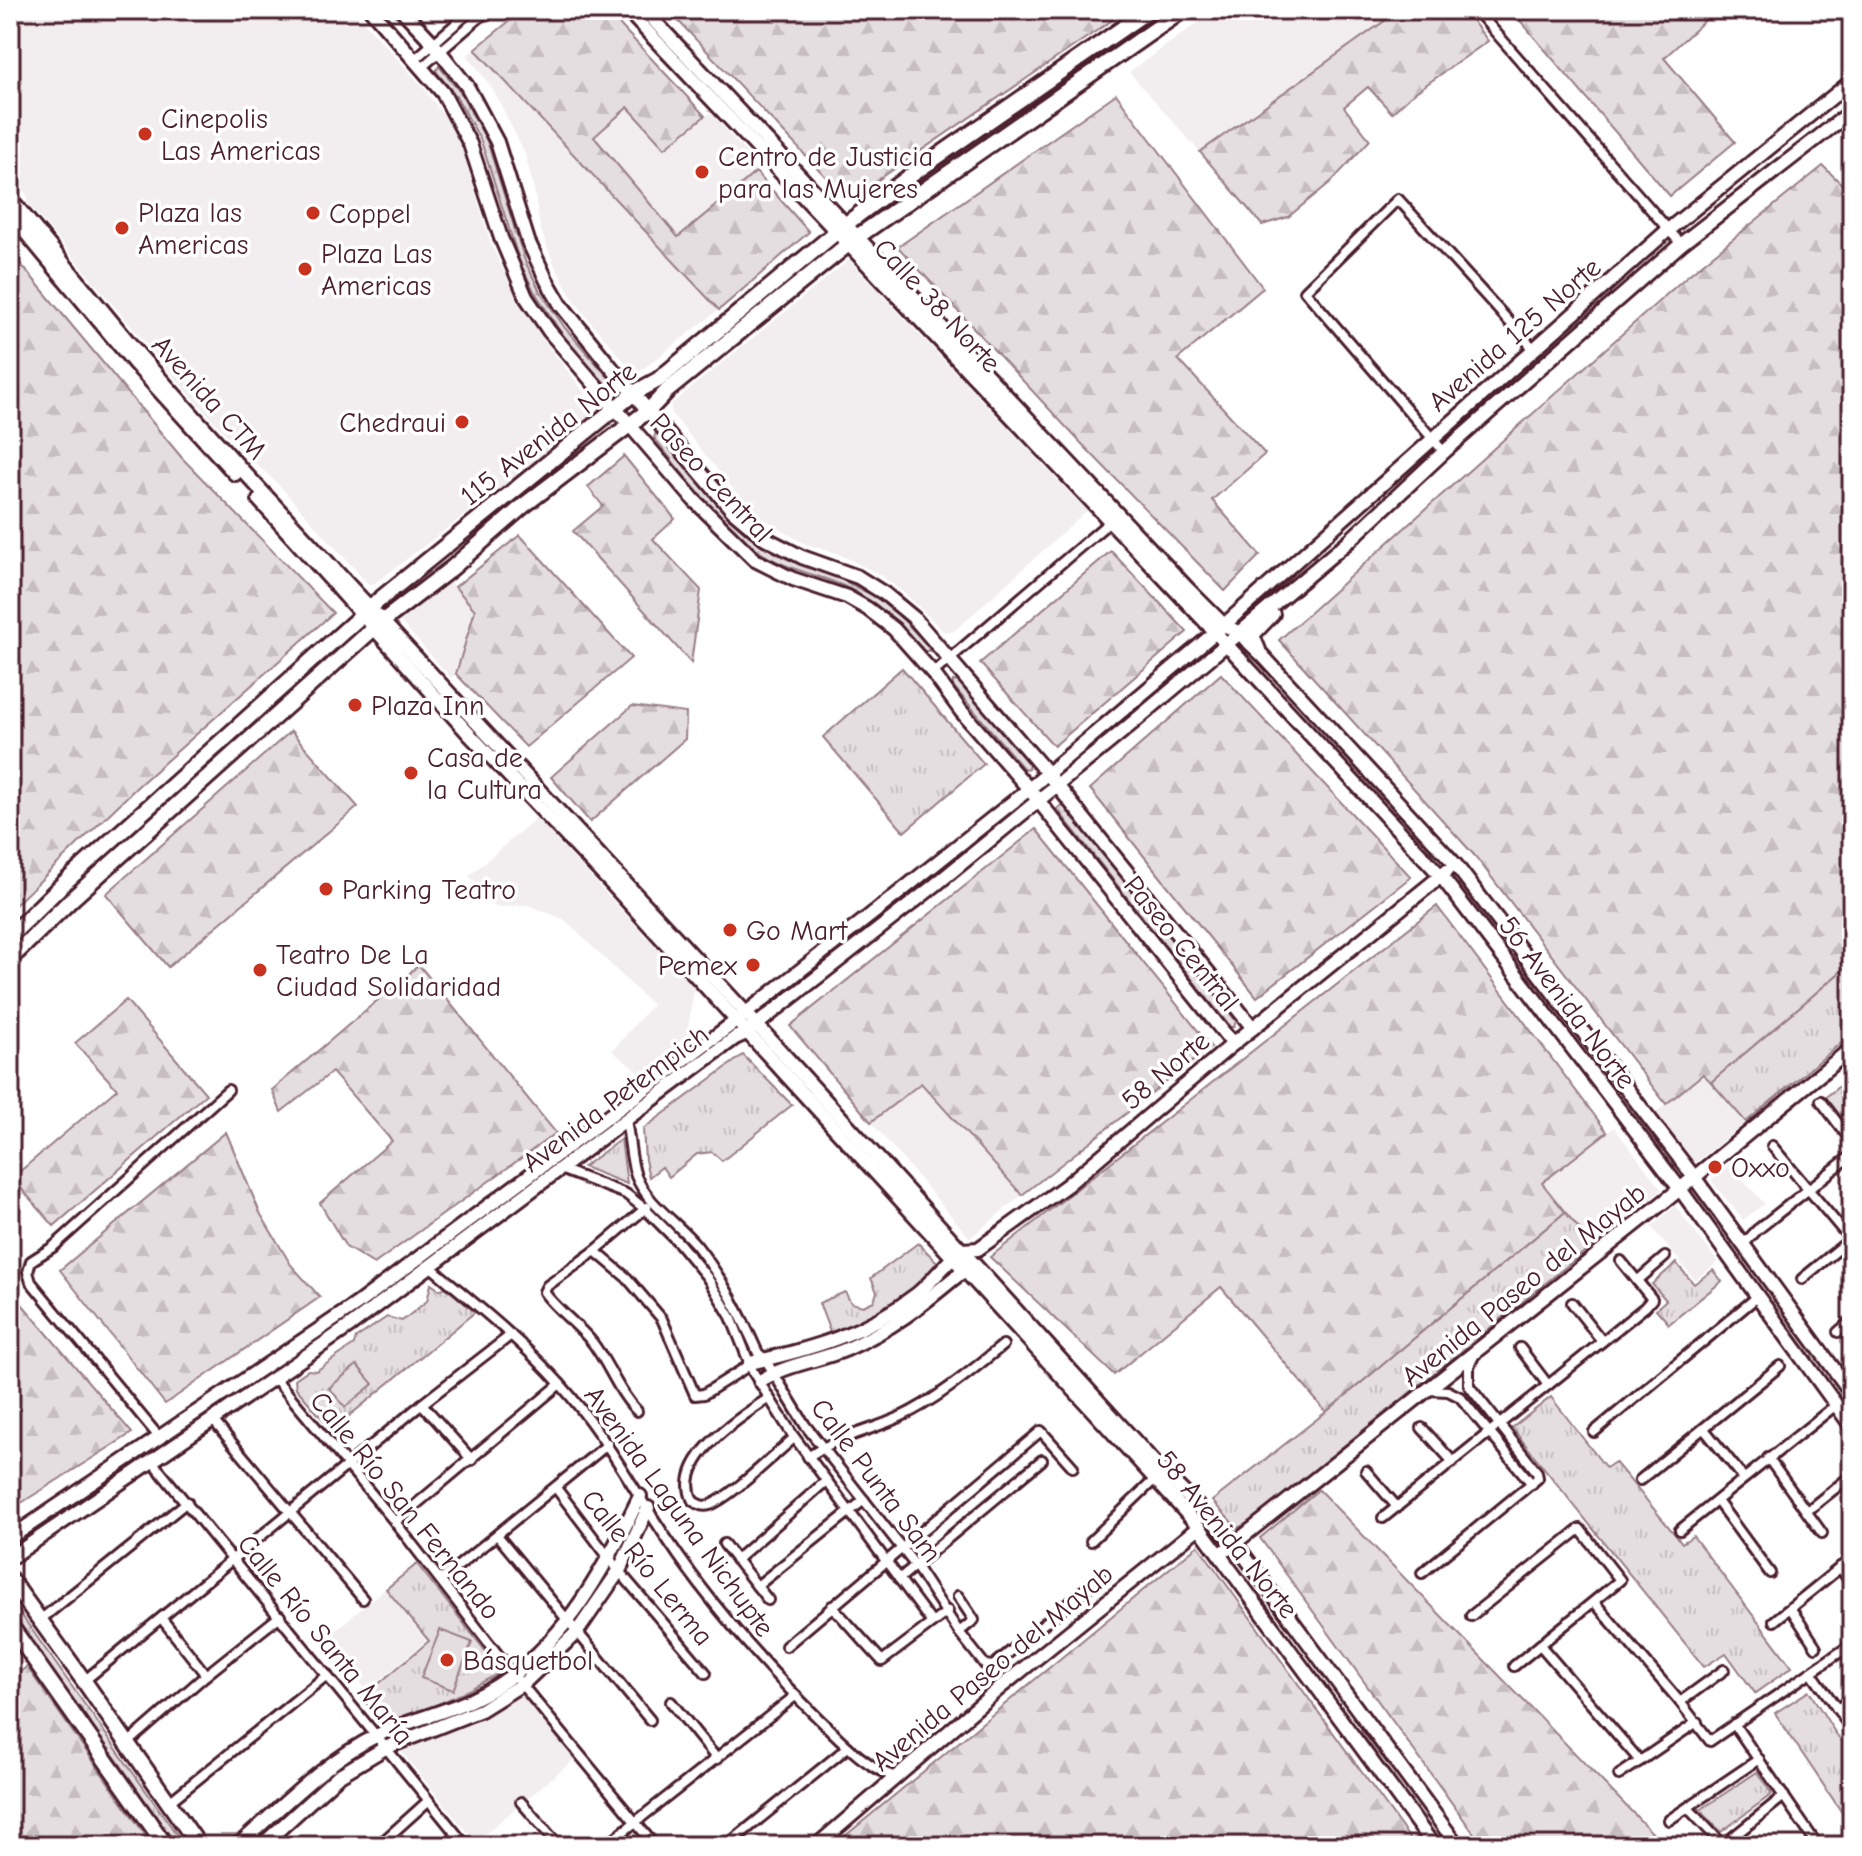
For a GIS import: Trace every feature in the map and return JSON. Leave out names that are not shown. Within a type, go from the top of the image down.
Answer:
[{"type":"main road","name":"Paseo Central","points":[[371,10],[443,93],[470,144],[501,238],[526,297],[549,331],[694,500],[755,560],[793,579],[847,597],[894,629],[1038,800],[1233,1044]]},
{"type":"main road","name":"Paseo Central","points":[[402,10],[467,86],[497,142],[528,241],[547,281],[569,315],[634,393],[733,511],[765,538],[802,557],[858,577],[914,618],[1057,784],[1253,1028]]},
{"type":"main road","name":"Calle 38 Norte","points":[[627,10],[847,235],[1220,628]]},
{"type":"main road","name":"Calle 38 Norte","points":[[644,10],[847,235]]},
{"type":"main road","name":"115 Avenida Norte","points":[[10,959],[85,886],[378,624],[452,568],[523,506],[649,410],[921,168],[1149,10]]},
{"type":"main road","name":"115 Avenida Norte","points":[[10,936],[62,885],[367,611],[634,393],[658,380],[847,235],[1183,10]]},
{"type":"main road","name":"Avenida 125 Norte","points":[[1220,628],[1668,230],[1852,81]]},
{"type":"main road","name":"Avenida 125 Norte","points":[[1224,645],[1350,540],[1444,452],[1681,244],[1852,111]]},
{"type":"main road","name":"Avenida CTM","points":[[10,198],[141,357],[378,624],[741,1017]]},
{"type":"main road","name":"Avenida CTM","points":[[10,214],[134,363],[367,611]]},
{"type":"main road","points":[[1263,656],[1253,635],[1291,598],[1296,587]]},
{"type":"main road","name":"56 Avenida Norte","points":[[1852,1394],[1694,1177],[1455,864],[1263,656],[1238,632],[1220,628],[1224,645],[1441,876],[1680,1189],[1757,1297],[1843,1409],[1852,1427]]},
{"type":"main road","name":"Avenida Petempich","points":[[10,1538],[357,1304],[741,1017],[1029,789],[1220,628]]},
{"type":"main road","name":"Avenida Petempich","points":[[10,1558],[431,1267],[751,1028],[934,886],[1224,645]]},
{"type":"main road","name":"58 Norte","points":[[760,1381],[772,1373],[830,1356],[896,1317],[1067,1185],[1233,1044],[1455,864]]},
{"type":"main road","points":[[741,1017],[958,1254],[972,1260]]},
{"type":"main road","name":"Avenida Paseo del Mayab","points":[[1221,1554],[1852,1048]]},
{"type":"main road","points":[[958,1254],[972,1260]]},
{"type":"main road","name":"58 Norte","points":[[750,1363],[815,1348],[896,1317],[958,1254]]},
{"type":"main road","name":"58 Avenida Norte","points":[[972,1260],[1221,1554],[1434,1846]]},
{"type":"main road","name":"58 Avenida Norte","points":[[972,1260],[1162,1471],[1235,1543],[1458,1846]]},
{"type":"main road","points":[[1757,1297],[1773,1285]]},
{"type":"main road","points":[[237,1846],[328,1768],[375,1736],[474,1699],[513,1674],[567,1622],[610,1559],[640,1496]]},
{"type":"main road","points":[[261,1846],[338,1776],[385,1748],[481,1710],[524,1683],[577,1632],[619,1571],[648,1508]]},
{"type":"main road","name":"Avenida Paseo del Mayab","points":[[816,1846],[1002,1686],[1199,1527]]},
{"type":"main road","points":[[10,1579],[199,1846]]},
{"type":"main road","points":[[10,1625],[166,1846]]},
{"type":"main road","points":[[1344,1724],[1360,1714]]},
{"type":"street","points":[[419,63],[472,10]]},
{"type":"street","points":[[436,47],[488,10]]},
{"type":"street","points":[[1476,10],[1681,244]]},
{"type":"street","points":[[1444,452],[1305,291],[1398,199],[1534,349]]},
{"type":"street","points":[[933,673],[1113,518]]},
{"type":"street","points":[[159,1437],[31,1282],[28,1272],[31,1261],[53,1247],[228,1090]]},
{"type":"street","points":[[1821,1101],[1852,1142]]},
{"type":"street","name":"Calle Punta Sam","points":[[626,1121],[636,1176],[653,1201],[682,1229],[716,1271],[734,1299],[758,1353],[765,1359],[805,1425],[915,1565],[985,1665],[993,1666],[1100,1577]]},
{"type":"street","points":[[1772,1146],[1851,1239],[1802,1279]]},
{"type":"street","points":[[1744,1244],[1757,1230],[1852,1155]]},
{"type":"street","name":"Calle Punta Sam","points":[[560,1169],[626,1194],[679,1243],[707,1277],[731,1317],[750,1363],[794,1438],[932,1623]]},
{"type":"street","points":[[637,1411],[627,1401],[615,1376],[592,1342],[544,1292],[547,1286],[595,1251],[653,1201]]},
{"type":"street","points":[[595,1251],[649,1302],[662,1319],[695,1395],[704,1394],[750,1363]]},
{"type":"street","points":[[1637,1281],[1665,1257]]},
{"type":"street","points":[[1383,1518],[1645,1307],[1652,1299],[1621,1261]]},
{"type":"street","name":"Avenida Laguna Nichupte","points":[[431,1267],[511,1335],[560,1384],[608,1444],[675,1550],[745,1642],[848,1747],[885,1774],[896,1777]]},
{"type":"street","points":[[1594,1432],[1757,1297]]},
{"type":"street","points":[[1572,1303],[1602,1341]]},
{"type":"street","points":[[1838,1332],[1852,1320]]},
{"type":"street","points":[[84,1681],[422,1404],[511,1335]]},
{"type":"street","points":[[808,1457],[824,1446],[901,1416],[953,1386],[1003,1345]]},
{"type":"street","points":[[1520,1348],[1548,1385]]},
{"type":"street","points":[[1422,1573],[1538,1478],[1537,1472],[1469,1386],[1469,1366],[1477,1349]]},
{"type":"street","points":[[1640,1480],[1780,1366]]},
{"type":"street","name":"Calle Río San Fernando","points":[[274,1377],[395,1522],[513,1674],[524,1683],[655,1846]]},
{"type":"street","points":[[395,1522],[560,1384]]},
{"type":"street","points":[[1428,1390],[1448,1391],[1466,1403],[1532,1484]]},
{"type":"street","points":[[1466,1403],[1475,1396]]},
{"type":"street","points":[[769,1398],[731,1424],[697,1460],[689,1485],[693,1501],[700,1506],[708,1506],[723,1498],[794,1438]]},
{"type":"street","points":[[422,1404],[472,1460]]},
{"type":"street","points":[[1680,1530],[1768,1458],[1843,1409]]},
{"type":"street","points":[[212,1419],[363,1599]]},
{"type":"street","points":[[1422,1428],[1453,1462]]},
{"type":"street","points":[[1704,1429],[1743,1477]]},
{"type":"street","points":[[786,1646],[1041,1431],[1073,1467]]},
{"type":"street","points":[[441,1580],[608,1444]]},
{"type":"street","points":[[1768,1458],[1822,1533]]},
{"type":"street","name":"Calle Río Santa María","points":[[151,1460],[466,1846]]},
{"type":"street","points":[[899,1579],[1042,1460]]},
{"type":"street","points":[[1366,1471],[1397,1507]]},
{"type":"street","points":[[1807,1511],[1852,1475]]},
{"type":"street","points":[[1091,1541],[1155,1479]]},
{"type":"street","points":[[736,1560],[826,1481]]},
{"type":"street","name":"Calle Río Lerma","points":[[556,1488],[619,1571],[706,1673]]},
{"type":"street","points":[[757,1586],[864,1500]]},
{"type":"street","points":[[1717,1501],[1770,1573]]},
{"type":"street","points":[[40,1620],[187,1502]]},
{"type":"street","points":[[1471,1616],[1580,1529],[1620,1580],[1514,1666]]},
{"type":"street","points":[[497,1535],[650,1720]]},
{"type":"street","points":[[724,1544],[768,1600]]},
{"type":"street","points":[[1774,1621],[1852,1558]]},
{"type":"street","points":[[1840,1567],[1852,1585]]},
{"type":"street","points":[[958,1596],[974,1620],[959,1632]]},
{"type":"street","points":[[1595,1603],[1710,1741],[1852,1644]]},
{"type":"street","points":[[832,1606],[882,1661],[948,1611]]},
{"type":"street","points":[[1791,1609],[1816,1647]]},
{"type":"street","points":[[128,1743],[280,1616]]},
{"type":"street","points":[[162,1619],[206,1675]]},
{"type":"street","points":[[1540,1645],[1640,1761]]},
{"type":"street","points":[[1680,1702],[1724,1670]]},
{"type":"street","points":[[1812,1673],[1852,1730]]},
{"type":"street","points":[[168,1803],[327,1675]]},
{"type":"street","points":[[605,1846],[795,1696]]},
{"type":"street","points":[[1837,1709],[1852,1699]]},
{"type":"street","points":[[671,1702],[717,1759]]},
{"type":"street","points":[[1619,1775],[1697,1722]]},
{"type":"street","points":[[1734,1724],[1818,1846]]},
{"type":"street","points":[[726,1846],[848,1747]]},
{"type":"street","points":[[1669,1820],[1759,1759]]},
{"type":"street","points":[[1688,1808],[1723,1845],[1784,1796]]},
{"type":"street","points":[[378,1846],[428,1801]]},
{"type":"street","points":[[521,1802],[559,1846]]},
{"type":"shaded area","points":[[18,10],[353,10],[424,88],[458,136],[491,244],[539,334],[591,401],[591,419],[369,585],[277,483],[240,450],[166,368],[27,202],[27,195],[17,183],[13,185],[10,182],[10,17]]},
{"type":"shaded area","points":[[1216,10],[1400,10],[1200,152],[1129,72]]},
{"type":"shaded area","points":[[475,49],[719,310],[639,372],[632,370],[588,319],[555,266],[540,228],[525,154],[494,91],[467,55]]},
{"type":"shaded area","points":[[628,107],[665,148],[711,113],[760,169],[679,238],[593,137]]},
{"type":"shaded area","points":[[849,260],[1087,511],[953,632],[943,631],[908,596],[880,575],[837,553],[805,544],[762,518],[738,495],[671,413],[671,404]]},
{"type":"shaded area","points":[[448,580],[475,610],[456,674],[451,678],[400,621]]},
{"type":"shaded area","points":[[536,818],[694,988],[687,1035],[644,1076],[612,1051],[652,1005],[564,919],[527,905],[495,907],[469,876]]},
{"type":"shaded area","points":[[1703,1074],[1746,1122],[1695,1163],[1656,1112]]},
{"type":"shaded area","points":[[921,1083],[1022,1195],[970,1238],[871,1122]]},
{"type":"shaded area","points":[[1614,1127],[1662,1190],[1593,1245],[1541,1183]]},
{"type":"shaded area","points":[[1729,1165],[1765,1204],[1743,1220],[1711,1180]]},
{"type":"shaded area","points":[[1675,1206],[1718,1262],[1695,1280],[1651,1227]]},
{"type":"shaded area","points":[[385,1589],[426,1641],[367,1691],[326,1638]]},
{"type":"shaded area","points":[[521,1694],[575,1759],[475,1842],[400,1750],[486,1715]]},
{"type":"green space","points":[[523,10],[606,10],[705,116],[665,148],[628,107],[594,137],[678,237],[756,172],[809,232],[719,310],[475,49]]},
{"type":"green space","points":[[668,10],[1127,10],[872,184],[840,192]]},
{"type":"green space","points":[[1165,10],[1171,10],[862,222],[862,220]]},
{"type":"green space","points":[[1400,10],[1464,10],[1488,41],[1410,96],[1392,113],[1368,87],[1344,107],[1370,140],[1332,181],[1288,217],[1262,225],[1200,152]]},
{"type":"green space","points":[[1511,10],[1716,10],[1664,58],[1735,142],[1670,196]]},
{"type":"green space","points":[[439,66],[461,93],[487,141],[525,261],[540,291],[565,328],[617,387],[614,392],[560,331],[534,291],[520,263],[481,141],[456,96],[436,71]]},
{"type":"green space","points":[[1116,94],[1263,288],[1178,359],[1265,454],[1212,500],[1260,555],[1225,591],[1080,442],[898,247]]},
{"type":"green space","points":[[1823,166],[1852,194],[1852,962],[1711,1082],[1703,1074],[1666,1104],[1475,856],[1279,640],[1686,277]]},
{"type":"green space","points":[[10,251],[182,458],[333,613],[138,786],[10,910]]},
{"type":"green space","points":[[656,432],[725,514],[749,536],[783,557],[835,576],[878,598],[896,612],[929,647],[929,651],[923,651],[893,619],[858,593],[780,563],[747,542],[717,515],[691,485],[654,438]]},
{"type":"green space","points":[[624,456],[675,519],[653,539],[701,590],[691,663],[573,531],[603,506],[588,487]]},
{"type":"green space","points":[[520,535],[631,658],[526,747],[456,674],[475,610],[455,587]]},
{"type":"green space","points":[[1111,551],[1187,632],[1054,746],[980,663]]},
{"type":"green space","points":[[361,627],[363,629],[96,866],[10,947],[94,864]]},
{"type":"green space","points":[[1248,650],[1436,859],[1250,659],[1245,653]]},
{"type":"green space","points":[[902,668],[984,764],[904,832],[823,737]]},
{"type":"green space","points":[[1221,674],[1411,877],[1257,997],[1090,789]]},
{"type":"green space","points":[[953,681],[959,682],[1029,764],[1028,769],[1023,768],[953,686]]},
{"type":"green space","points":[[632,706],[686,713],[685,739],[590,822],[551,777]]},
{"type":"green space","points":[[291,731],[358,807],[168,967],[106,894]]},
{"type":"green space","points":[[1065,806],[1236,1021],[1234,1027],[1230,1027],[1057,809]]},
{"type":"green space","points":[[1036,829],[1211,1047],[1022,1195],[921,1083],[871,1122],[790,1026]]},
{"type":"green space","points":[[1459,883],[1663,1148],[1659,1151],[1457,885]]},
{"type":"green space","points":[[1437,906],[1607,1132],[1542,1183],[1565,1212],[1326,1412],[1221,1287],[1114,1375],[990,1257]]},
{"type":"green space","points":[[1852,962],[1852,1034],[1746,1122],[1711,1082]]},
{"type":"green space","points":[[419,965],[556,1133],[374,1264],[346,1247],[320,1203],[392,1141],[332,1072],[281,1112],[272,1090]]},
{"type":"green space","points":[[126,1000],[206,1094],[54,1226],[12,1178],[117,1089],[75,1043]]},
{"type":"green space","points":[[743,1055],[792,1105],[722,1161],[712,1152],[697,1154],[669,1177],[662,1167],[649,1177],[643,1129]]},
{"type":"green space","points":[[1849,1078],[1852,1081],[1852,1130],[1826,1097]]},
{"type":"green space","points":[[226,1132],[260,1213],[291,1265],[320,1297],[165,1404],[60,1270]]},
{"type":"green space","points":[[621,1139],[627,1184],[583,1167]]},
{"type":"green space","points":[[1565,1212],[1593,1245],[1247,1524],[1237,1528],[1212,1501],[1326,1412]]},
{"type":"green space","points":[[918,1243],[939,1264],[937,1269],[904,1297],[832,1337],[819,1303],[845,1292],[851,1303],[863,1306],[874,1301],[877,1292],[871,1278]]},
{"type":"green space","points":[[1676,1263],[1694,1284],[1713,1270],[1722,1281],[1669,1324],[1656,1309],[1666,1300],[1652,1284]]},
{"type":"green space","points":[[431,1284],[440,1290],[445,1287],[475,1312],[332,1430],[296,1388],[295,1379],[308,1370],[316,1371],[387,1317],[402,1321],[427,1301]]},
{"type":"green space","points":[[10,1290],[132,1433],[10,1510]]},
{"type":"green space","points":[[1774,1301],[1844,1392],[1843,1395],[1837,1396],[1770,1306]]},
{"type":"green space","points":[[357,1365],[373,1384],[345,1407],[329,1388]]},
{"type":"green space","points":[[1551,1397],[1606,1468],[1615,1462],[1682,1543],[1693,1536],[1792,1667],[1755,1693],[1726,1653],[1704,1667],[1512,1428]]},
{"type":"green space","points":[[1318,1490],[1665,1846],[1483,1846],[1260,1538]]},
{"type":"green space","points":[[1198,1545],[1415,1846],[833,1846]]},
{"type":"green space","points":[[417,1564],[498,1667],[497,1674],[461,1694],[386,1727],[362,1698],[429,1641],[386,1589]]},
{"type":"green space","points":[[10,1599],[185,1846],[176,1846],[10,1614]]},
{"type":"green space","name":"Básquetbol","points":[[440,1630],[472,1642],[453,1690],[421,1678]]},
{"type":"green space","points":[[27,1667],[153,1846],[10,1846],[10,1679]]},
{"type":"green space","points":[[1809,1691],[1852,1753],[1852,1811],[1845,1817],[1775,1713]]},
{"type":"green space","points":[[1361,1730],[1381,1756],[1391,1763],[1451,1846],[1434,1833]]},
{"type":"green space","points":[[1757,1772],[1772,1794],[1721,1832],[1700,1810]]},
{"type":"place","name":"Cinepolis Las Americas","points":[[145,134]]},
{"type":"place","name":"Centro de Justicia para las Mujeres","points":[[702,172]]},
{"type":"place","name":"Coppel","points":[[313,213]]},
{"type":"place","name":"Plaza las Americas","points":[[122,228]]},
{"type":"place","name":"Plaza Las Americas","points":[[305,269]]},
{"type":"place","name":"Chedraui","points":[[462,422]]},
{"type":"place","name":"Plaza Inn","points":[[355,705]]},
{"type":"place","name":"Casa de la Cultura","points":[[411,773]]},
{"type":"place","name":"Parking Teatro","points":[[326,889]]},
{"type":"place","name":"Go Mart","points":[[730,930]]},
{"type":"place","name":"Pemex","points":[[753,965]]},
{"type":"place","name":"Teatro De La Ciudad Solidaridad","points":[[260,970]]},
{"type":"place","name":"Oxxo","points":[[1715,1167]]},
{"type":"place","name":"Básquetbol","points":[[447,1660]]}]
